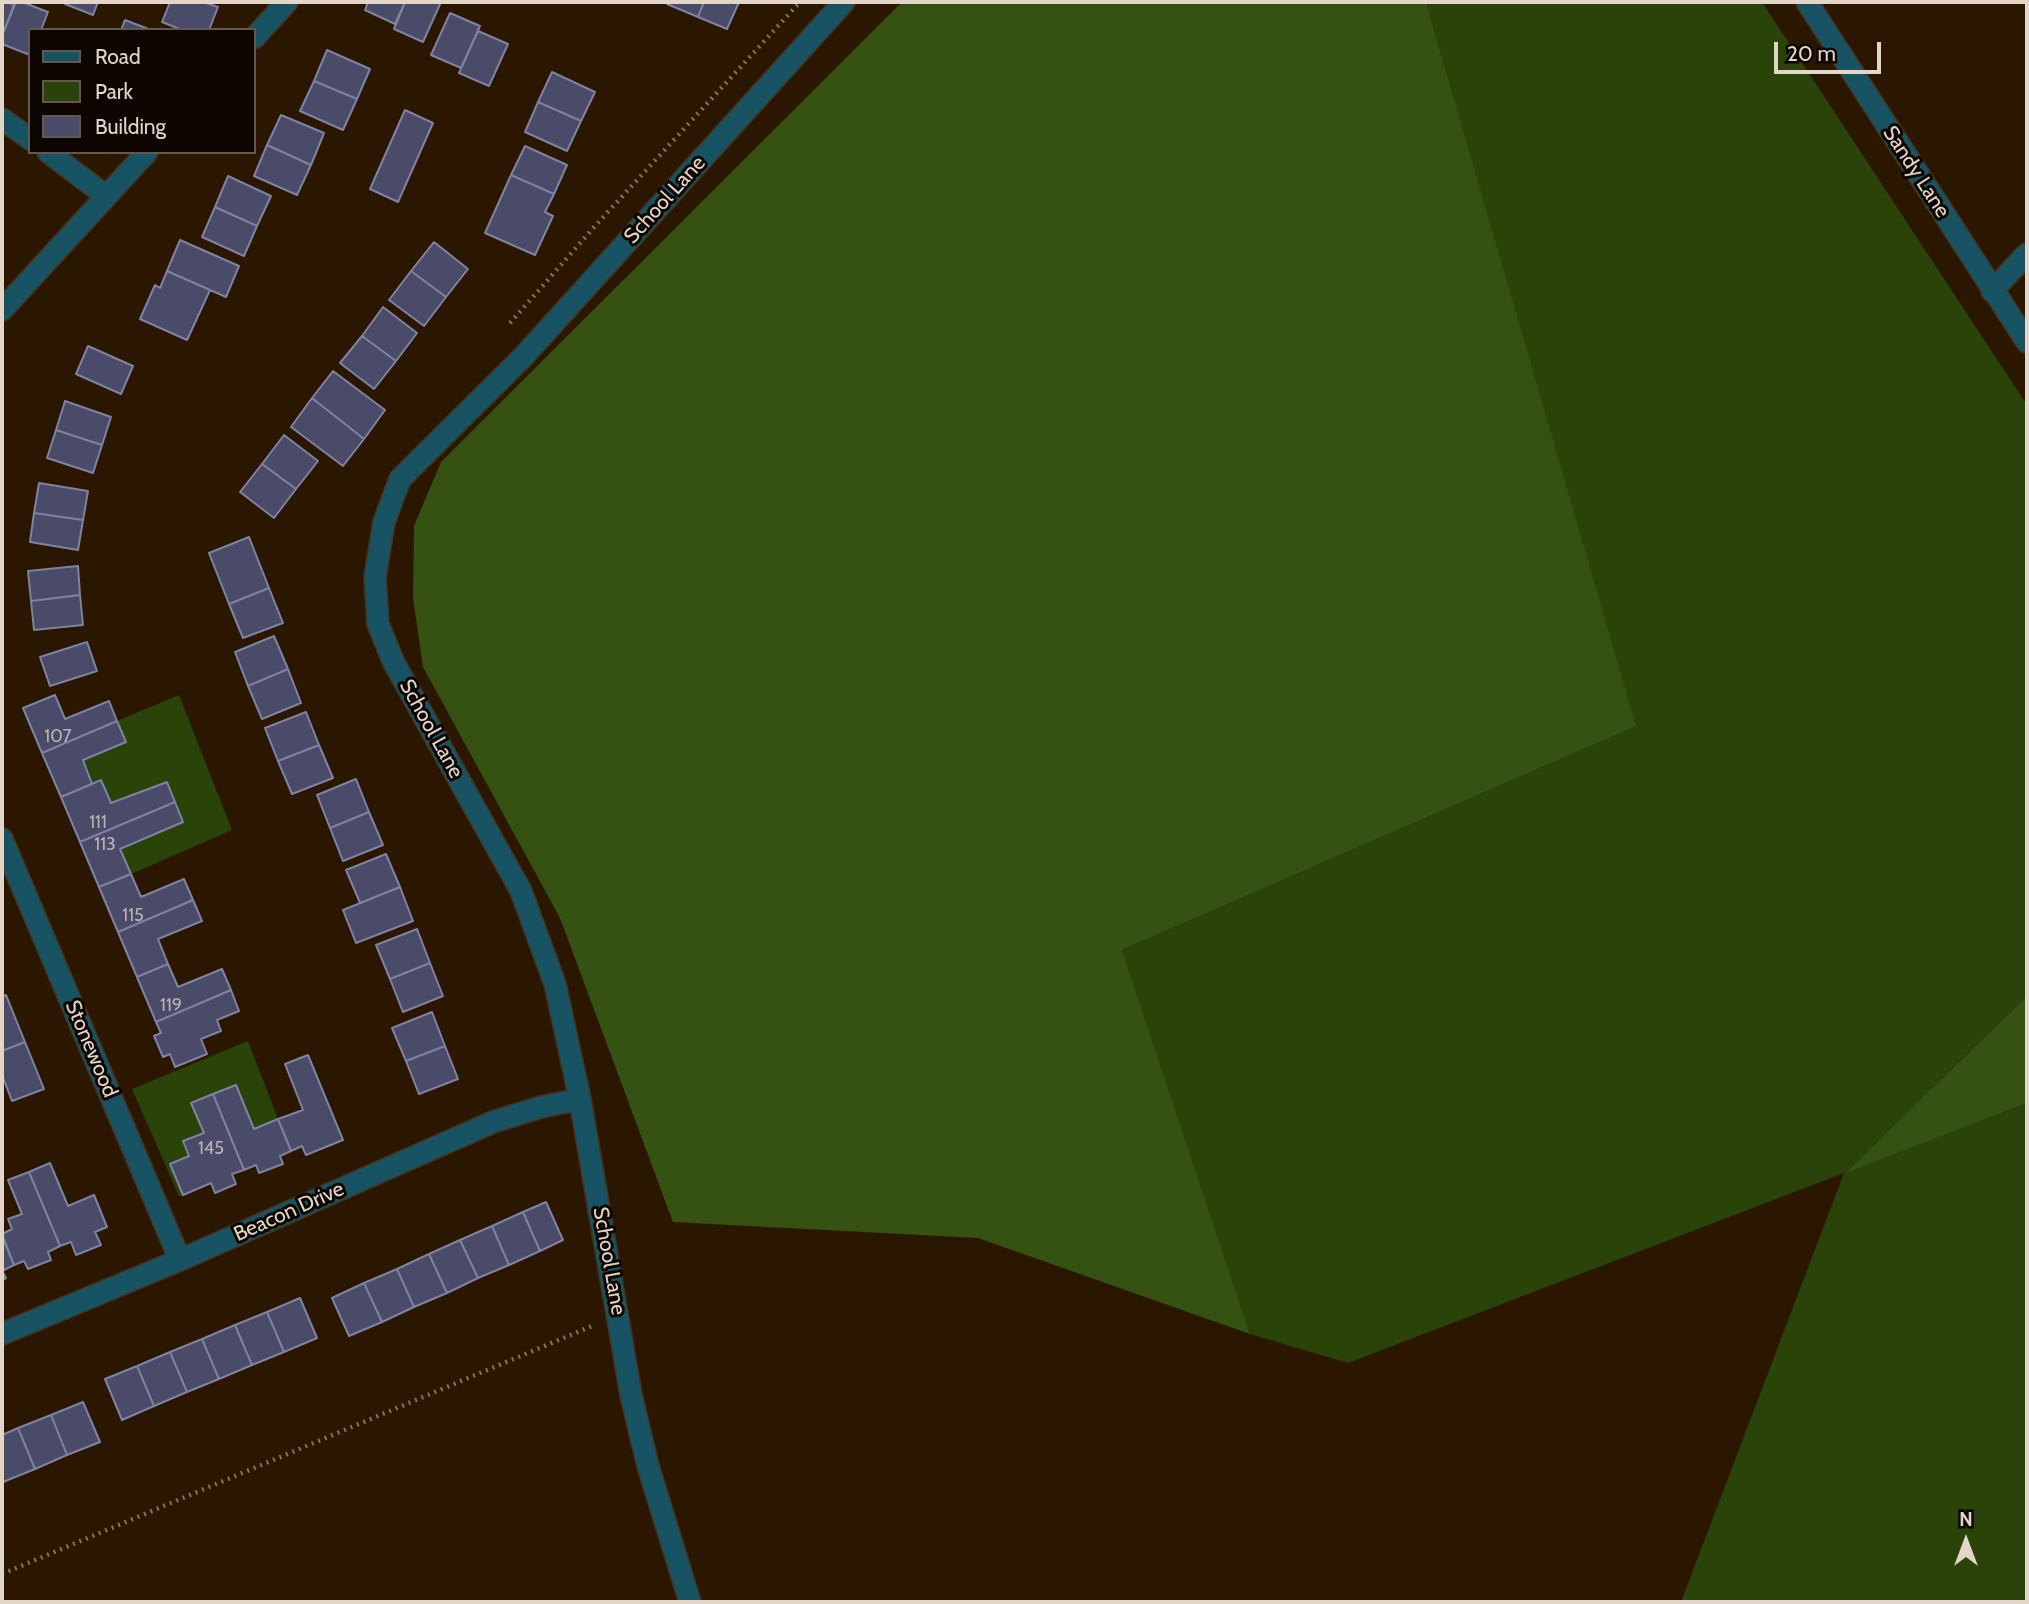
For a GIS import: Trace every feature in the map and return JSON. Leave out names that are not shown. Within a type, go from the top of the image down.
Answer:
[{"type":"street","points":[[256,36],[287,2]]},
{"type":"street","name":"School Lane","points":[[690,1602],[645,1455],[631,1395],[580,1099],[555,984],[521,891],[394,663],[378,624],[375,577],[384,522],[400,479],[523,357],[844,2]]},
{"type":"street","name":"Sandy Lane","points":[[1807,2],[2027,342]]},
{"type":"street","points":[[2,119],[28,138]]},
{"type":"street","points":[[51,154],[106,196]]},
{"type":"street","points":[[2,310],[145,154]]},
{"type":"street","points":[[1992,291],[2027,254]]},
{"type":"street","name":"Stonewood","points":[[2,839],[180,1260]]},
{"type":"street","name":"Beacon Drive","points":[[2,1334],[180,1260],[493,1122],[541,1107],[580,1099]]},
{"type":"path","points":[[505,330],[596,225],[800,2]]},
{"type":"path","points":[[2,1574],[618,1314]]},
{"type":"green space","points":[[902,2],[1426,2],[1636,726],[1122,950],[1250,1334],[978,1238],[673,1222],[560,918],[423,667],[413,598],[414,526],[441,462]]},
{"type":"green space","points":[[1426,2],[1762,2],[2027,405],[2027,996],[1847,1171],[2027,1103],[2027,1602],[1681,1602],[1844,1173],[1348,1363],[1250,1334],[1122,950],[1635,726]]},
{"type":"green space","points":[[179,695],[232,830],[131,874],[120,849],[183,822],[167,782],[111,803],[92,784],[83,760],[126,742],[117,721]]},
{"type":"green space","points":[[2027,996],[2027,1103],[1845,1173]]},
{"type":"green space","points":[[248,1041],[278,1119],[254,1129],[236,1085],[192,1102],[204,1133],[183,1141],[189,1156],[170,1164],[183,1195],[179,1196],[132,1089]]},
{"type":"building","points":[[2,2],[15,4],[2,36]]},
{"type":"building","points":[[15,2],[48,12],[42,28],[28,28],[28,54],[2,44],[2,36]]},
{"type":"building","points":[[98,2],[93,15],[65,4]]},
{"type":"building","points":[[170,2],[203,2],[218,7],[210,28],[177,28],[162,22]]},
{"type":"building","points":[[368,2],[405,2],[395,24],[365,10]]},
{"type":"building","points":[[405,2],[441,2],[423,42],[394,29]]},
{"type":"building","points":[[704,2],[698,17],[667,4]]},
{"type":"building","points":[[704,2],[739,2],[727,29],[698,17]]},
{"type":"building","points":[[450,13],[480,26],[461,68],[431,55]]},
{"type":"building","points":[[125,20],[146,28],[122,28]]},
{"type":"building","points":[[478,31],[508,44],[489,86],[459,73]]},
{"type":"building","points":[[327,50],[370,69],[357,99],[314,81]]},
{"type":"building","points":[[552,72],[595,92],[581,121],[538,102]]},
{"type":"building","points":[[314,81],[357,99],[343,130],[300,111]]},
{"type":"building","points":[[538,102],[581,121],[567,151],[525,132]]},
{"type":"building","points":[[405,110],[433,123],[398,202],[370,189]]},
{"type":"building","points":[[281,115],[324,133],[311,165],[267,145]]},
{"type":"building","points":[[267,145],[311,165],[297,195],[254,176]]},
{"type":"building","points":[[525,146],[567,165],[554,194],[511,175]]},
{"type":"building","points":[[511,175],[554,194],[545,212],[553,216],[535,255],[485,233]]},
{"type":"building","points":[[228,176],[271,196],[257,226],[215,207]]},
{"type":"building","points":[[215,207],[257,226],[244,256],[202,237]]},
{"type":"building","points":[[180,240],[239,266],[226,297],[167,271]]},
{"type":"building","points":[[434,242],[468,269],[446,297],[411,271]]},
{"type":"building","points":[[167,271],[210,290],[187,340],[140,319],[155,285],[160,288]]},
{"type":"building","points":[[411,271],[446,297],[424,326],[389,300]]},
{"type":"building","points":[[383,307],[417,333],[396,361],[362,336]]},
{"type":"building","points":[[362,336],[396,361],[374,389],[340,363]]},
{"type":"building","points":[[88,346],[133,366],[121,394],[76,374]]},
{"type":"building","points":[[333,371],[385,410],[364,439],[312,398]]},
{"type":"building","points":[[312,398],[364,439],[343,466],[291,427]]},
{"type":"building","points":[[65,401],[111,417],[102,445],[56,430]]},
{"type":"building","points":[[56,430],[102,445],[93,473],[47,458]]},
{"type":"building","points":[[284,435],[318,461],[296,489],[262,464]]},
{"type":"building","points":[[262,464],[296,489],[274,518],[240,492]]},
{"type":"building","points":[[39,483],[88,491],[83,520],[34,513]]},
{"type":"building","points":[[34,513],[83,520],[78,550],[30,542]]},
{"type":"building","points":[[249,537],[269,588],[229,604],[209,553]]},
{"type":"building","points":[[78,566],[80,595],[31,601],[28,571]]},
{"type":"building","points":[[269,588],[283,623],[243,638],[229,604]]},
{"type":"building","points":[[80,595],[83,625],[34,630],[31,601]]},
{"type":"building","points":[[274,636],[288,669],[248,686],[235,652]]},
{"type":"building","points":[[87,642],[97,671],[50,686],[40,657]]},
{"type":"building","points":[[288,669],[301,703],[262,719],[248,686]]},
{"type":"building","points":[[55,695],[65,719],[109,701],[117,721],[42,753],[23,708]]},
{"type":"building","points":[[306,712],[319,745],[278,761],[265,728]]},
{"type":"building","points":[[117,721],[126,742],[83,760],[92,784],[61,797],[42,753]]},
{"type":"building","points":[[319,745],[333,778],[292,794],[278,761]]},
{"type":"building","points":[[356,779],[369,812],[330,828],[317,795]]},
{"type":"building","points":[[101,780],[111,803],[167,782],[175,802],[80,842],[61,797]]},
{"type":"building","points":[[175,802],[183,822],[120,849],[131,874],[99,887],[80,842]]},
{"type":"building","points":[[369,812],[383,845],[343,861],[330,828]]},
{"type":"building","points":[[386,854],[400,887],[360,903],[346,870]]},
{"type":"building","points":[[131,874],[141,897],[184,879],[193,900],[118,932],[99,887]]},
{"type":"building","points":[[400,887],[413,921],[356,943],[343,910]]},
{"type":"building","points":[[193,900],[202,921],[158,939],[168,964],[137,977],[118,932]]},
{"type":"building","points":[[417,929],[430,963],[390,979],[376,945]]},
{"type":"building","points":[[430,963],[443,996],[403,1012],[390,979]]},
{"type":"building","points":[[168,964],[178,987],[222,969],[231,990],[156,1022],[137,977]]},
{"type":"building","points":[[231,990],[239,1011],[217,1020],[221,1031],[201,1039],[207,1054],[175,1067],[170,1054],[163,1057],[154,1036],[161,1033],[156,1022]]},
{"type":"building","points":[[6,995],[25,1042],[2,1051],[2,997]]},
{"type":"building","points":[[432,1012],[445,1046],[406,1061],[392,1028]]},
{"type":"building","points":[[25,1042],[44,1089],[12,1101],[2,1075],[2,1051]]},
{"type":"building","points":[[445,1046],[458,1079],[419,1094],[406,1061]]},
{"type":"building","points":[[308,1055],[343,1140],[306,1155],[302,1146],[291,1151],[278,1119],[303,1110],[285,1064]]},
{"type":"building","points":[[236,1085],[254,1129],[278,1119],[291,1151],[280,1156],[283,1164],[259,1173],[256,1165],[244,1170],[213,1094]]},
{"type":"building","points":[[213,1094],[244,1170],[232,1174],[236,1184],[215,1193],[211,1183],[183,1195],[170,1164],[189,1156],[183,1141],[204,1133],[191,1103]]},
{"type":"building","points":[[50,1163],[68,1206],[94,1195],[107,1227],[95,1232],[101,1245],[76,1255],[71,1242],[60,1246],[29,1172]]},
{"type":"building","points":[[29,1172],[60,1246],[48,1252],[51,1260],[28,1269],[24,1261],[14,1265],[2,1234],[12,1229],[8,1219],[22,1214],[8,1180]]},
{"type":"building","points":[[546,1202],[563,1240],[540,1251],[523,1212]]},
{"type":"building","points":[[523,1212],[540,1251],[509,1265],[492,1226]]},
{"type":"building","points":[[492,1226],[509,1265],[478,1278],[460,1240]]},
{"type":"building","points":[[2,1236],[14,1265],[2,1271]]},
{"type":"building","points":[[460,1240],[478,1278],[447,1293],[429,1254]]},
{"type":"building","points":[[429,1254],[447,1293],[414,1307],[397,1269]]},
{"type":"building","points":[[397,1269],[414,1307],[382,1322],[364,1283]]},
{"type":"building","points":[[364,1283],[382,1322],[349,1336],[332,1298]]},
{"type":"building","points":[[300,1298],[317,1338],[284,1352],[267,1312]]},
{"type":"building","points":[[267,1312],[284,1352],[252,1365],[235,1325]]},
{"type":"building","points":[[235,1325],[252,1365],[219,1379],[202,1339]]},
{"type":"building","points":[[202,1339],[219,1379],[187,1392],[170,1352]]},
{"type":"building","points":[[170,1352],[187,1392],[154,1406],[137,1366]]},
{"type":"building","points":[[137,1366],[154,1406],[122,1420],[105,1379]]},
{"type":"building","points":[[83,1402],[100,1442],[67,1455],[51,1415]]},
{"type":"building","points":[[51,1415],[67,1455],[35,1469],[18,1428]]},
{"type":"building","points":[[18,1428],[35,1469],[3,1482],[2,1435]]}]
